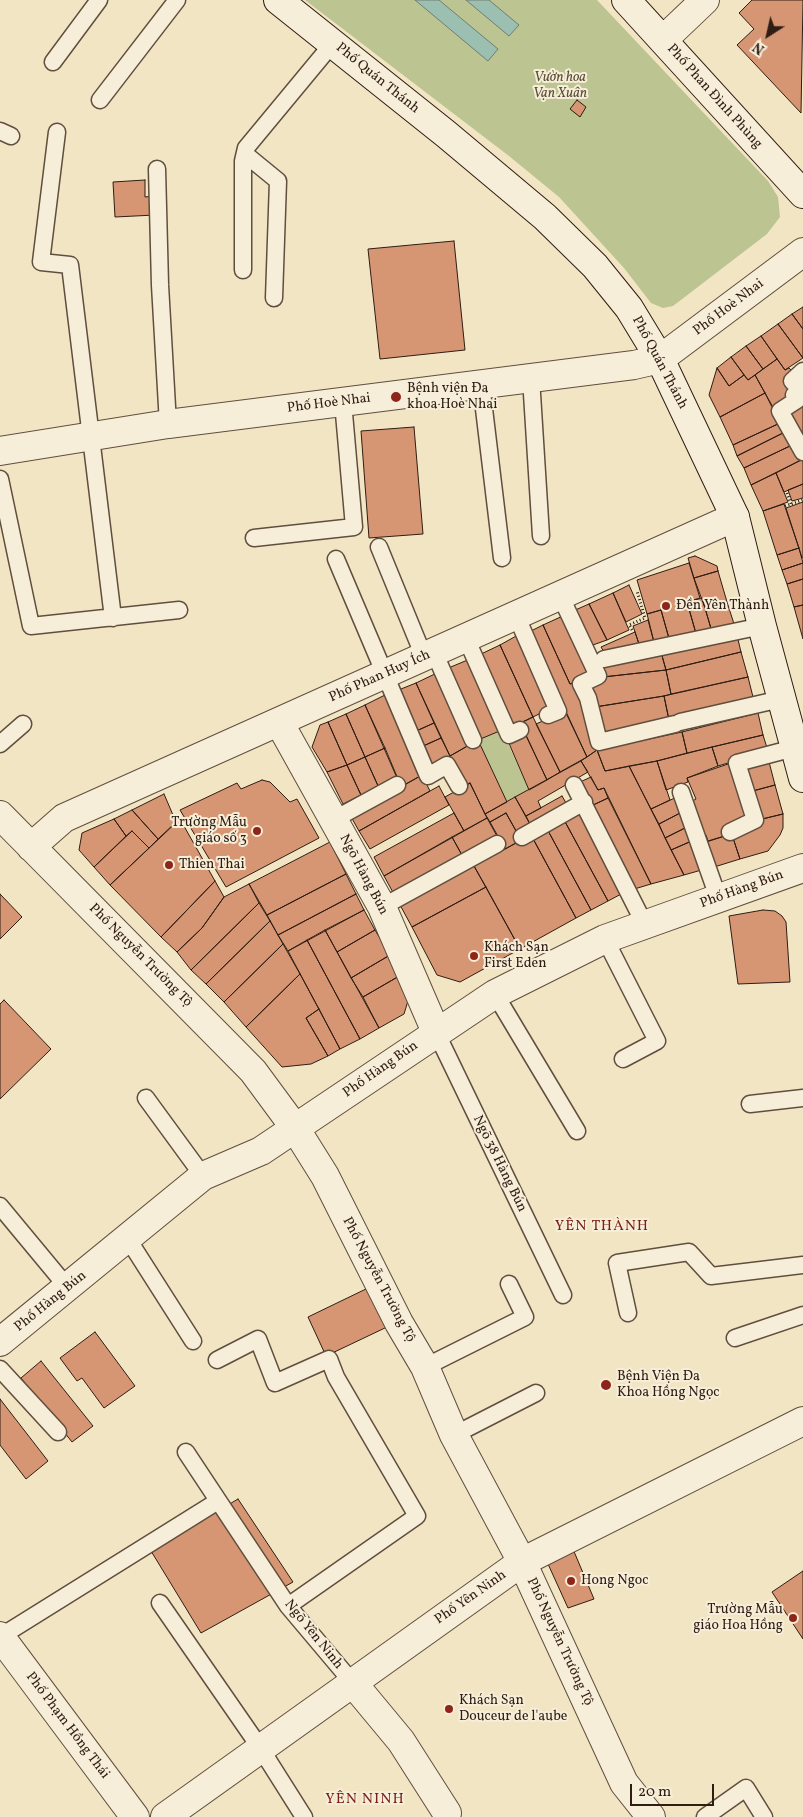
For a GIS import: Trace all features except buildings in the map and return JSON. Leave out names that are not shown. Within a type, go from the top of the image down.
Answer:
[{"type":"street","name":"Phố Quán Thánh","points":[[278,0],[545,217],[595,266],[629,308],[660,359],[735,517],[781,700],[797,740],[803,778]]},
{"type":"street","name":"Phố Phan Đình Phùng","points":[[626,0],[803,194]]},
{"type":"street","points":[[662,40],[705,0]]},
{"type":"street","name":"Phố Hoè Nhai","points":[[0,451],[168,424],[634,365],[660,359],[803,252]]},
{"type":"street","name":"Phố Phan Huy Ích","points":[[31,847],[64,818],[735,517]]},
{"type":"street","name":"Ngõ Hàng Bún","points":[[279,722],[382,907],[436,1032]]},
{"type":"street","name":"Phố Nguyễn Trường Tộ","points":[[0,815],[253,1071],[295,1128],[324,1176],[399,1323],[425,1367],[454,1434],[522,1562],[624,1783],[651,1817]]},
{"type":"street","name":"Phố Hàng Bún","points":[[0,1342],[203,1176],[261,1151],[495,994],[605,939],[644,923],[719,900],[803,868]]},
{"type":"street","name":"Phố Yên Ninh","points":[[165,1817],[522,1562],[803,1421]]},
{"type":"street","name":"Phố Phạm Hồng Thái","points":[[0,1636],[134,1817]]},
{"type":"street","name":"Ngõ Yên Ninh","points":[[352,1682],[401,1741],[447,1813]]},
{"type":"lane","points":[[53,62],[99,0]]},
{"type":"lane","points":[[100,100],[177,0]]},
{"type":"lane","points":[[243,270],[246,148],[333,44]]},
{"type":"lane","points":[[57,132],[41,262],[70,265],[113,618]]},
{"type":"lane","points":[[245,154],[278,181],[274,298]]},
{"type":"lane","points":[[157,169],[160,285],[168,424]]},
{"type":"lane","points":[[803,371],[792,381],[800,390],[794,395],[797,400],[780,411],[803,452]]},
{"type":"lane","points":[[531,378],[541,536]]},
{"type":"lane","points":[[481,384],[502,558]]},
{"type":"lane","points":[[254,538],[354,527],[343,402]]},
{"type":"lane","points":[[0,479],[31,626],[179,610]]},
{"type":"lane","points":[[379,547],[429,654],[473,740]]},
{"type":"lane","points":[[336,559],[428,776],[447,766],[459,786]]},
{"type":"lane","points":[[560,595],[598,676],[581,684],[588,698],[599,742],[781,700]]},
{"type":"lane","points":[[516,616],[558,711],[548,715]]},
{"type":"lane","points":[[604,659],[762,626]]},
{"type":"lane","points":[[466,638],[509,735],[520,730]]},
{"type":"lane","points":[[0,744],[23,724]]},
{"type":"lane","points":[[730,832],[755,820],[737,763],[797,740]]},
{"type":"lane","points":[[333,820],[397,785]]},
{"type":"lane","points":[[574,785],[644,923]]},
{"type":"lane","points":[[681,792],[719,900]]},
{"type":"lane","points":[[522,837],[584,802]]},
{"type":"lane","points":[[382,907],[497,844]]},
{"type":"lane","points":[[605,939],[657,1041],[623,1059]]},
{"type":"lane","points":[[495,994],[577,1131]]},
{"type":"lane","name":"Ngõ 38 Hàng Bún","points":[[436,1032],[563,1295]]},
{"type":"lane","points":[[146,1098],[203,1176]]},
{"type":"lane","points":[[750,1104],[803,1098]]},
{"type":"lane","points":[[0,1206],[68,1288]]},
{"type":"lane","points":[[128,1239],[193,1341]]},
{"type":"lane","points":[[628,1313],[618,1263],[688,1252],[711,1276],[803,1265]]},
{"type":"lane","points":[[425,1367],[524,1317],[508,1284]]},
{"type":"lane","points":[[735,1338],[803,1315]]},
{"type":"lane","points":[[216,1360],[258,1339],[275,1383],[328,1359],[336,1377],[417,1516],[288,1606]]},
{"type":"lane","points":[[0,1369],[58,1432]]},
{"type":"lane","points":[[454,1434],[536,1393]]},
{"type":"lane","name":"Ngõ Yên Ninh","points":[[186,1452],[288,1606],[352,1682]]},
{"type":"lane","points":[[0,1636],[218,1501]]},
{"type":"lane","points":[[160,1603],[261,1749],[304,1817]]},
{"type":"lane","points":[[704,1817],[746,1788],[764,1817]]},
{"type":"path","points":[[787,493],[791,504]]},
{"type":"path","points":[[785,506],[803,500]]},
{"type":"path","points":[[629,564],[645,618],[629,625],[632,632]]},
{"type":"green space","name":"Vườn hoa Vạn Xuân","points":[[305,0],[597,0],[768,181],[778,197],[780,217],[767,234],[673,306],[663,308],[651,303],[624,268],[559,197],[509,156]]},
{"type":"green space","points":[[502,730],[529,790],[507,802],[478,740]]},
{"type":"shaded area","points":[[415,0],[439,0],[498,49],[488,61]]},
{"type":"shaded area","points":[[466,0],[489,0],[519,25],[509,36]]},
{"type":"place","name":"Bệnh viện Đa khoa Hoè Nhai","points":[[396,397]]},
{"type":"place","name":"Đền Yên Thành","points":[[666,606]]},
{"type":"place","name":"Trường Mẫu giáo số 3","points":[[257,831]]},
{"type":"place","name":"Thien Thai","points":[[169,865]]},
{"type":"place","name":"Khách Sạn First Eden","points":[[474,956]]},
{"type":"place","name":"Bệnh Viện Đa Khoa Hồng Ngọc","points":[[606,1385]]},
{"type":"place","name":"Hong Ngoc","points":[[571,1581]]},
{"type":"place","name":"Trường Mẫu giáo Hoa Hồng","points":[[793,1618]]},
{"type":"place","name":"Khách Sạn Douceur de l'aube","points":[[449,1709]]},
{"type":"district","name":"YÊN THÀNH","points":[[602,1227]]},
{"type":"district","name":"YÊN NINH","points":[[365,1800]]}]
